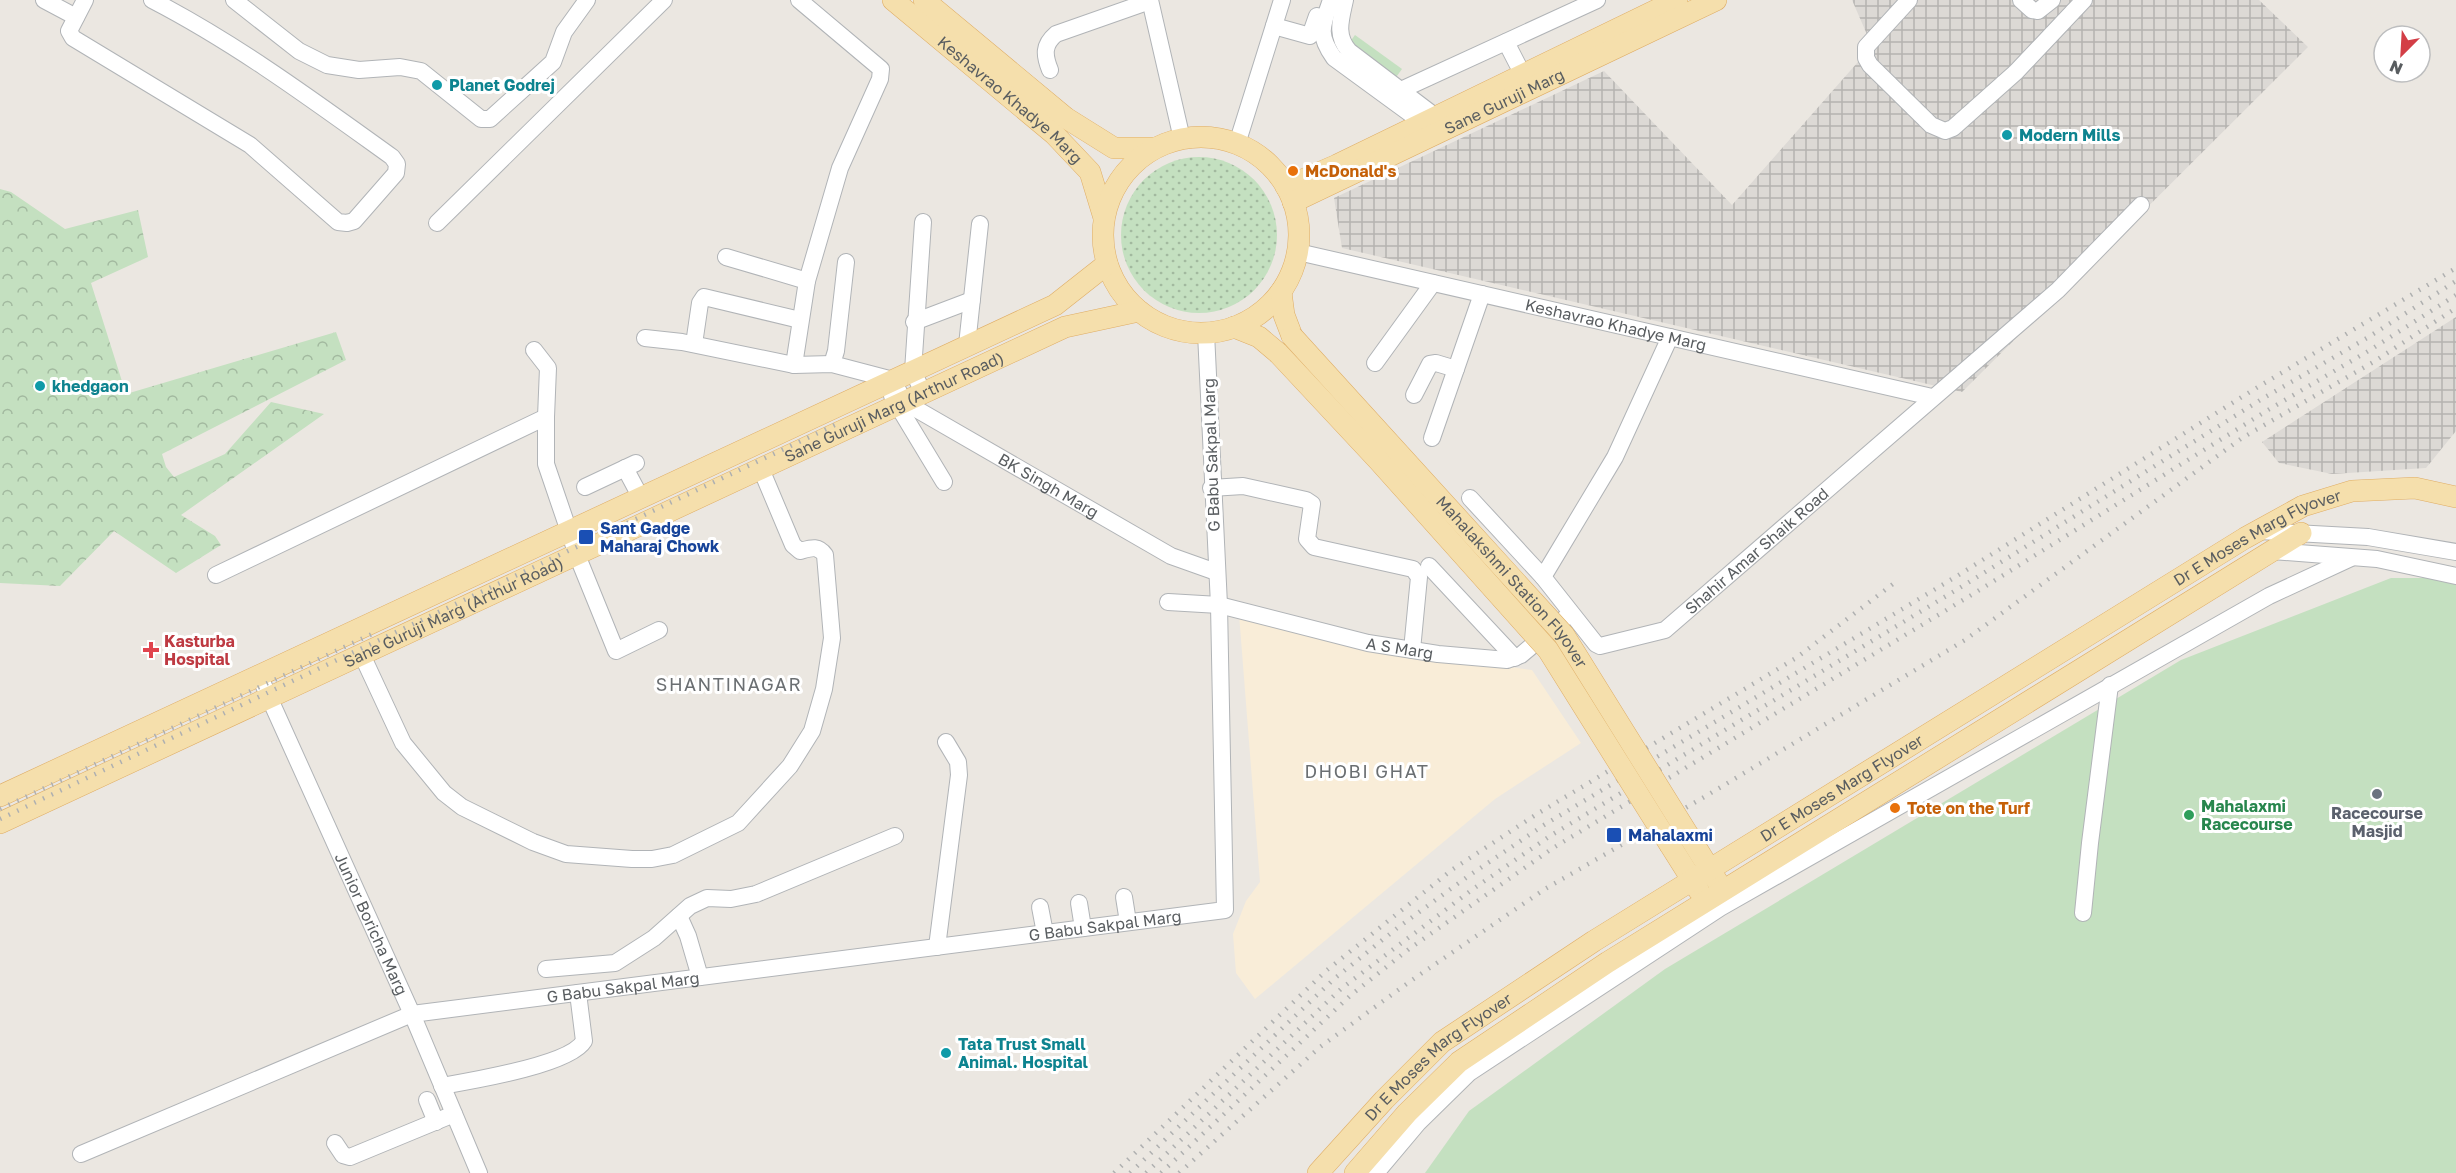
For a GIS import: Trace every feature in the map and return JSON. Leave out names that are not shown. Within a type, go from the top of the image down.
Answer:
[{"type":"main road","name":"Keshavrao Khadye Marg","points":[[893,0],[1054,134],[1090,172],[1104,218]]},
{"type":"main road","name":"Keshavrao Khadye Marg","points":[[924,0],[1066,118],[1114,148],[1154,148]]},
{"type":"main road","name":"Sane Guruji Marg","points":[[1607,43],[1677,0]]},
{"type":"main road","name":"Sane Guruji Marg","points":[[1290,194],[1337,165],[1430,120],[1708,2]]},
{"type":"main road","name":"Sane Guruji Marg","points":[[1290,194],[1533,76]]},
{"type":"main road","points":[[1205,137],[1238,144],[1254,151],[1262,159],[1290,194],[1299,227],[1298,252],[1281,292],[1260,313],[1234,327],[1206,333],[1168,327],[1139,311],[1119,290],[1107,264],[1102,241],[1104,218],[1113,190],[1130,166],[1154,148],[1182,139],[1205,137]]},
{"type":"main road","name":"Sane Guruji Marg (Arthur Road)","points":[[0,796],[1055,305],[1107,264]]},
{"type":"main road","name":"Mahalakshmi Station Flyover","points":[[1281,292],[1284,315],[1293,336],[1564,635],[1714,897]]},
{"type":"main road","name":"Sane Guruji Marg (Arthur Road)","points":[[0,823],[1065,327],[1139,311]]},
{"type":"main road","points":[[1010,325],[1021,347]]},
{"type":"main road","name":"Mahalakshmi Station Flyover","points":[[1234,327],[1259,337],[1278,353],[1378,460],[1548,650],[1701,875]]},
{"type":"main road","points":[[947,355],[957,377]]},
{"type":"main road","name":"Dr E Moses Marg Flyover","points":[[1318,1173],[1384,1100],[1442,1042],[1594,941],[2252,535],[2303,506],[2352,491],[2415,488],[2456,497]]},
{"type":"main road","name":"Dr E Moses Marg Flyover","points":[[1355,1173],[1407,1113],[1459,1062],[1608,962],[2301,534]]},
{"type":"main road","points":[[226,691],[237,713]]},
{"type":"main road","points":[[151,726],[162,748]]},
{"type":"main road","points":[[51,772],[63,794]]},
{"type":"street","points":[[44,0],[76,16]]},
{"type":"street","points":[[85,0],[69,35],[250,145],[338,222],[354,221],[396,173],[397,164],[392,157],[199,24],[152,0]]},
{"type":"street","points":[[234,0],[299,51],[327,65],[359,70],[400,67],[421,71],[481,119],[490,119],[553,62],[564,32],[587,0]]},
{"type":"street","points":[[437,223],[664,0]]},
{"type":"street","points":[[794,365],[807,281],[840,168],[880,79],[881,69],[799,0]]},
{"type":"street","points":[[1238,144],[1282,0]]},
{"type":"street","points":[[1274,26],[1310,36],[1322,0]]},
{"type":"street","points":[[1331,0],[1322,34],[1323,44],[1334,58],[1430,120]]},
{"type":"street","points":[[1345,0],[1339,26],[1343,44],[1401,90],[1430,120]]},
{"type":"street","points":[[1401,90],[1597,0]]},
{"type":"street","points":[[1909,0],[1866,46],[1866,58],[1870,65],[1931,125],[1946,131],[1953,128],[2016,72],[2084,0]]},
{"type":"street","points":[[2021,0],[2032,10],[2038,11],[2052,0]]},
{"type":"street","points":[[1050,70],[1045,59],[1045,49],[1048,41],[1056,34],[1150,1],[1182,139]]},
{"type":"street","points":[[1506,42],[1533,76]]},
{"type":"street","points":[[1932,397],[2058,290],[2142,205]]},
{"type":"street","points":[[908,400],[913,371],[914,322],[923,222]]},
{"type":"street","points":[[967,345],[980,224]]},
{"type":"street","name":"Keshavrao Khadye Marg","points":[[1298,252],[1932,397]]},
{"type":"street","points":[[726,257],[807,281]]},
{"type":"street","points":[[832,364],[836,351],[846,262]]},
{"type":"street","points":[[1375,363],[1433,283]]},
{"type":"street","points":[[1432,438],[1482,294]]},
{"type":"street","points":[[694,344],[700,303],[704,297],[800,320]]},
{"type":"street","points":[[914,322],[972,300]]},
{"type":"street","name":"G Babu Sakpal Marg","points":[[81,1154],[412,1014],[1226,910],[1219,605],[1211,488],[1206,333]]},
{"type":"street","points":[[1543,577],[1615,457],[1670,337]]},
{"type":"street","points":[[645,338],[694,344],[794,365],[832,364],[889,382],[908,400],[944,482]]},
{"type":"street","points":[[534,350],[548,368],[546,464],[577,555],[616,651],[659,630]]},
{"type":"street","points":[[1414,394],[1430,364],[1436,363],[1456,369]]},
{"type":"street","name":"Shahir Amar Shaik Road","points":[[1570,613],[1600,646],[1665,630],[1932,397]]},
{"type":"street","name":"BK Singh Marg","points":[[908,400],[1170,556],[1216,572]]},
{"type":"street","points":[[216,575],[546,417]]},
{"type":"street","points":[[585,487],[631,465],[641,498]]},
{"type":"street","points":[[362,655],[403,743],[444,792],[462,807],[533,842],[566,854],[596,858],[652,859],[673,855],[738,823],[790,766],[812,731],[824,689],[832,638],[825,555],[822,550],[815,547],[800,551],[792,544],[761,469]]},
{"type":"street","points":[[1211,488],[1243,486],[1306,500],[1312,504],[1306,539],[1314,547],[1413,569],[1419,577],[1412,650]]},
{"type":"street","points":[[1429,566],[1515,658],[1521,656],[1570,613],[1543,577],[1470,498]]},
{"type":"street","points":[[2252,535],[2301,534],[2368,537],[2456,552]]},
{"type":"street","points":[[2266,555],[2377,559],[2456,576]]},
{"type":"street","points":[[1376,1173],[1418,1123],[1468,1073],[1720,908],[2269,596],[2350,558]]},
{"type":"street","name":"A S Marg","points":[[1168,602],[1219,605],[1368,643],[1507,660],[1515,658]]},
{"type":"street","name":"Junior Boricha Marg","points":[[259,675],[412,1014],[479,1173]]},
{"type":"street","points":[[2083,913],[2110,685]]},
{"type":"street","points":[[938,946],[959,775],[958,762],[946,742]]},
{"type":"street","points":[[546,969],[615,963],[654,939],[690,906],[707,898],[731,899],[756,894],[896,836]]},
{"type":"street","points":[[1124,897],[1128,922]]},
{"type":"street","points":[[1079,903],[1083,928]]},
{"type":"street","points":[[1040,907],[1045,933]]},
{"type":"street","points":[[679,916],[688,936],[700,977]]},
{"type":"street","points":[[615,963],[620,987]]},
{"type":"street","points":[[442,1086],[509,1074],[571,1053],[584,1041],[578,993]]},
{"type":"street","points":[[427,1100],[436,1122]]},
{"type":"street","points":[[335,1143],[343,1155],[350,1157],[454,1114]]},
{"type":"shaded area","name":"Modern Mills","points":[[1852,0],[2259,0],[2308,47],[1962,392],[1342,248],[1334,198],[1604,71],[1732,205],[1872,46]]},
{"type":"shaded area","points":[[2456,317],[2456,431],[2426,468],[2332,474],[2279,463],[2262,442]]},
{"type":"shaded area","name":"DHOBI GHAT","points":[[1239,614],[1411,653],[1532,670],[1581,743],[1495,799],[1255,999],[1236,973],[1233,934],[1246,901],[1260,882]]},
{"type":"green space","points":[[1355,35],[1402,69],[1386,91],[1339,57]]},
{"type":"green space","points":[[1199,157],[1214,158],[1229,163],[1243,170],[1254,180],[1264,191],[1271,205],[1276,220],[1276,250],[1271,265],[1264,279],[1254,290],[1243,300],[1229,307],[1214,312],[1199,313],[1184,312],[1169,307],[1155,300],[1144,290],[1134,279],[1127,265],[1122,250],[1121,235],[1122,220],[1127,205],[1134,191],[1144,180],[1155,170],[1169,163],[1184,158]]},
{"type":"green space","points":[[0,189],[11,192],[65,229],[138,210],[148,257],[91,283],[126,394],[336,332],[346,360],[162,454],[166,467],[174,477],[225,454],[271,402],[324,414],[181,515],[215,536],[221,545],[176,573],[114,531],[60,586],[0,583]]},
{"type":"green space","name":"Mahalaxmi Racecourse","points":[[2391,578],[2456,578],[2456,1173],[1425,1173],[1469,1111],[1665,969],[2181,660]]},
{"type":"railway","points":[[1130,1173],[1334,979],[1396,929],[1467,877],[1544,825],[1957,576],[2253,390],[2456,268]]},
{"type":"railway","points":[[1146,1173],[1342,988],[1473,889],[1550,836],[1966,584],[2456,281]]},
{"type":"railway","points":[[1161,1173],[1351,995],[1409,949],[1553,848],[1973,594],[2456,295]]},
{"type":"railway","points":[[1179,1173],[1320,1047],[1412,980],[1545,889],[1706,796],[1965,640],[2242,438],[2375,361],[2456,308]]},
{"type":"railway","points":[[0,819],[837,424]]},
{"type":"railway","points":[[1114,1173],[1327,970],[1453,869],[1537,814],[1796,658],[1893,584]]},
{"type":"railway","points":[[0,809],[372,634]]},
{"type":"place","name":"Planet Godrej","points":[[437,85]]},
{"type":"place","name":"Modern Mills","points":[[2007,135]]},
{"type":"place","name":"McDonald's","points":[[1293,171]]},
{"type":"place","name":"khedgaon","points":[[40,386]]},
{"type":"place","name":"Sant Gadge Maharaj Chowk","points":[[586,537]]},
{"type":"place","name":"Kasturba Hospital","points":[[151,650]]},
{"type":"place","name":"Racecourse Masjid","points":[[2377,794]]},
{"type":"place","name":"Tote on the Turf","points":[[1895,808]]},
{"type":"place","name":"Mahalaxmi Racecourse","points":[[2189,815]]},
{"type":"place","name":"Mahalaxmi","points":[[1614,835]]},
{"type":"place","name":"Tata Trust Small Animal. Hospital","points":[[946,1053]]},
{"type":"district","name":"SHANTINAGAR","points":[[729,685]]},
{"type":"district","name":"DHOBI GHAT","points":[[1367,772]]}]
